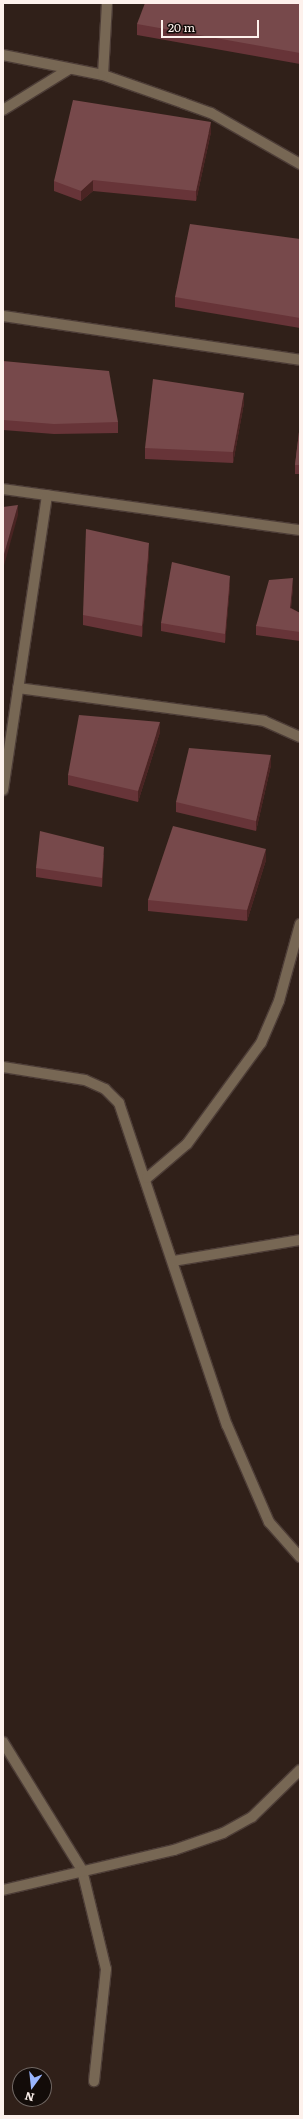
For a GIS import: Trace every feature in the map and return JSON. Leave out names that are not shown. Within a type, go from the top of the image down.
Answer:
[{"type":"street","points":[[102,75],[107,3]]},
{"type":"street","points":[[3,55],[102,75],[211,113],[300,164]]},
{"type":"street","points":[[3,110],[69,69]]},
{"type":"street","points":[[3,316],[300,360]]},
{"type":"street","points":[[3,489],[300,530]]},
{"type":"street","points":[[3,790],[47,495]]},
{"type":"street","points":[[18,688],[264,721],[300,737]]},
{"type":"street","points":[[146,1178],[188,1144],[261,1043],[280,1001],[300,924]]},
{"type":"street","points":[[3,1067],[85,1080],[105,1089],[122,1110],[146,1178],[227,1425],[269,1522],[300,1557]]},
{"type":"street","points":[[173,1260],[300,1240]]},
{"type":"street","points":[[3,1742],[82,1870],[106,1970],[94,2082]]},
{"type":"street","points":[[3,1890],[82,1870],[174,1850],[223,1833],[252,1817],[300,1770]]},
{"type":"building","points":[[145,3],[300,3],[300,53],[137,24]]},
{"type":"building","points":[[73,100],[211,122],[196,191],[93,180],[81,191],[54,181]]},
{"type":"building","points":[[190,224],[300,239],[300,318],[175,297]]},
{"type":"building","points":[[3,361],[109,371],[118,422],[54,424],[3,420]]},
{"type":"building","points":[[153,379],[244,393],[233,452],[145,448]]},
{"type":"building","points":[[300,424],[300,465],[295,465]]},
{"type":"building","points":[[18,505],[3,558],[3,507]]},
{"type":"building","points":[[86,529],[149,543],[142,626],[83,615]]},
{"type":"building","points":[[172,562],[230,576],[225,634],[161,623]]},
{"type":"building","points":[[293,578],[290,608],[300,613],[300,632],[256,626],[269,580]]},
{"type":"building","points":[[79,715],[160,722],[138,791],[68,775]]},
{"type":"building","points":[[189,748],[271,755],[256,821],[176,802]]},
{"type":"building","points":[[173,826],[266,849],[247,910],[148,900]]},
{"type":"building","points":[[40,831],[104,847],[102,878],[36,868]]}]
